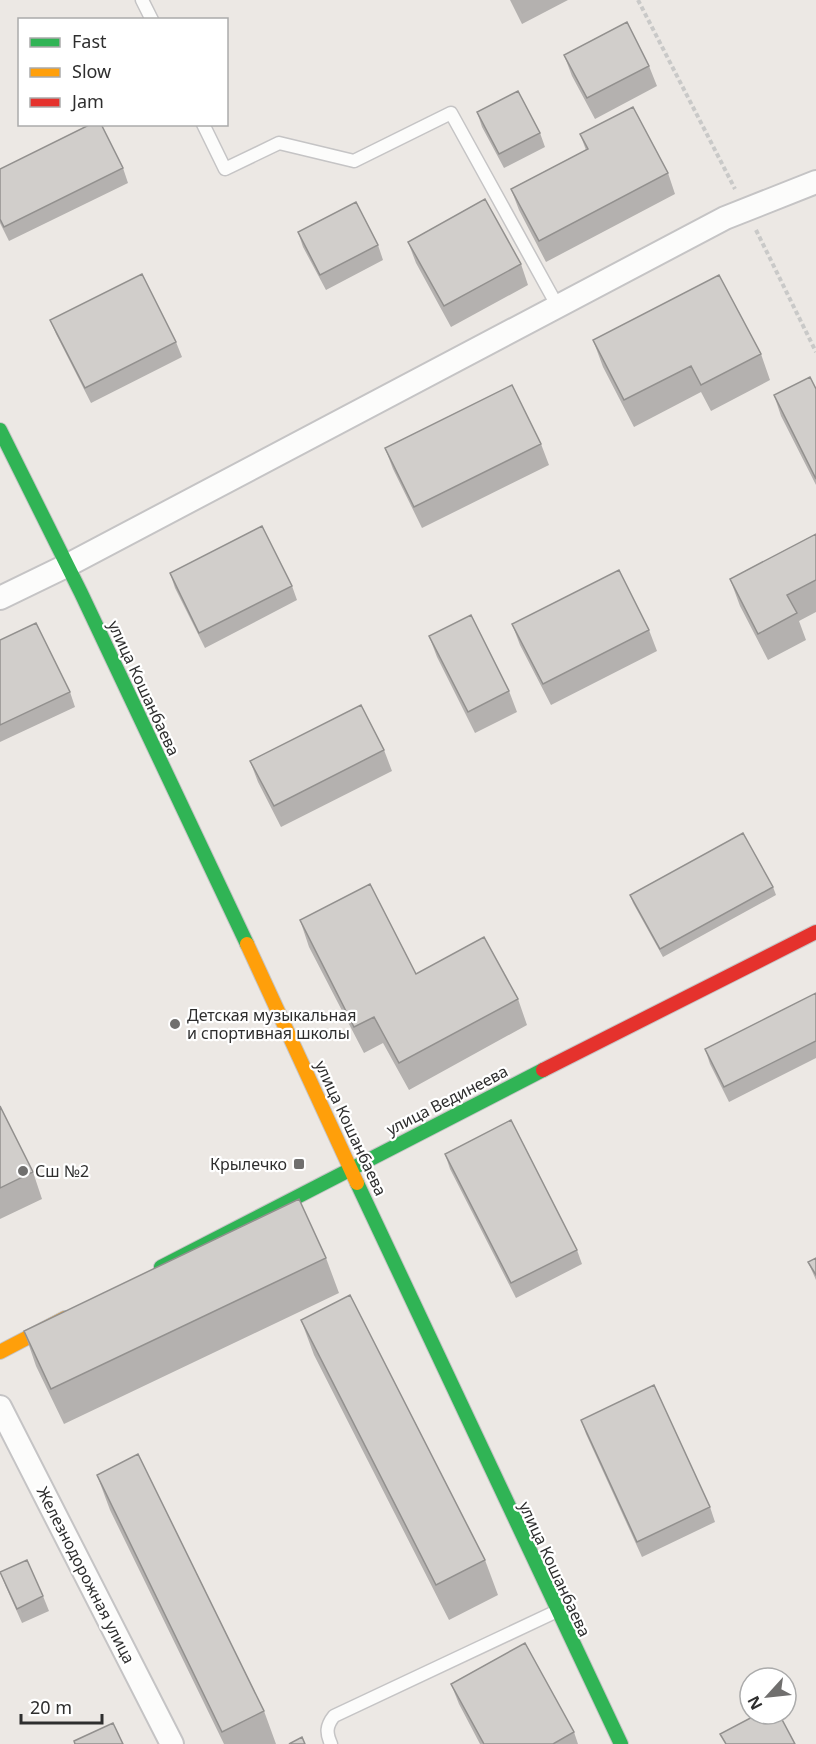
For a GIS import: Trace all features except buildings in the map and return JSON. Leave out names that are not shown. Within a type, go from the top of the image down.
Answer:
[{"type":"street","points":[[0,598],[68,566],[725,218],[816,183]]},
{"type":"street","name":"улица Кошанбаева","points":[[0,430],[68,566],[351,1167],[556,1611],[621,1744]]},
{"type":"street","name":"улица Вединеева","points":[[145,1276],[351,1167],[816,932]]},
{"type":"street","points":[[0,1352],[83,1309]]},
{"type":"street","name":"Железнодорожная улица","points":[[0,1407],[172,1744]]},
{"type":"lane","points":[[142,0],[151,18]]},
{"type":"lane","points":[[204,126],[225,169],[279,143],[354,161],[451,113],[558,307]]},
{"type":"lane","points":[[331,1744],[327,1736],[328,1725],[334,1716],[556,1611]]},
{"type":"path","points":[[638,0],[816,352]]},
{"type":"traffic: fast","points":[[0,430],[81,593],[247,944]]},
{"type":"traffic: fast","points":[[161,1267],[543,1070]]},
{"type":"traffic: fast","points":[[357,1183],[621,1744]]},
{"type":"traffic: slow","points":[[247,944],[357,1183]]},
{"type":"traffic: slow","points":[[0,1352],[65,1318]]},
{"type":"traffic: jam","points":[[543,1070],[816,932]]},
{"type":"place","name":"Детская музыкальная и спортивная школы","points":[[175,1024]]},
{"type":"place","name":"Крылечко","points":[[299,1164]]},
{"type":"place","name":"Сш №2","points":[[23,1171]]}]
